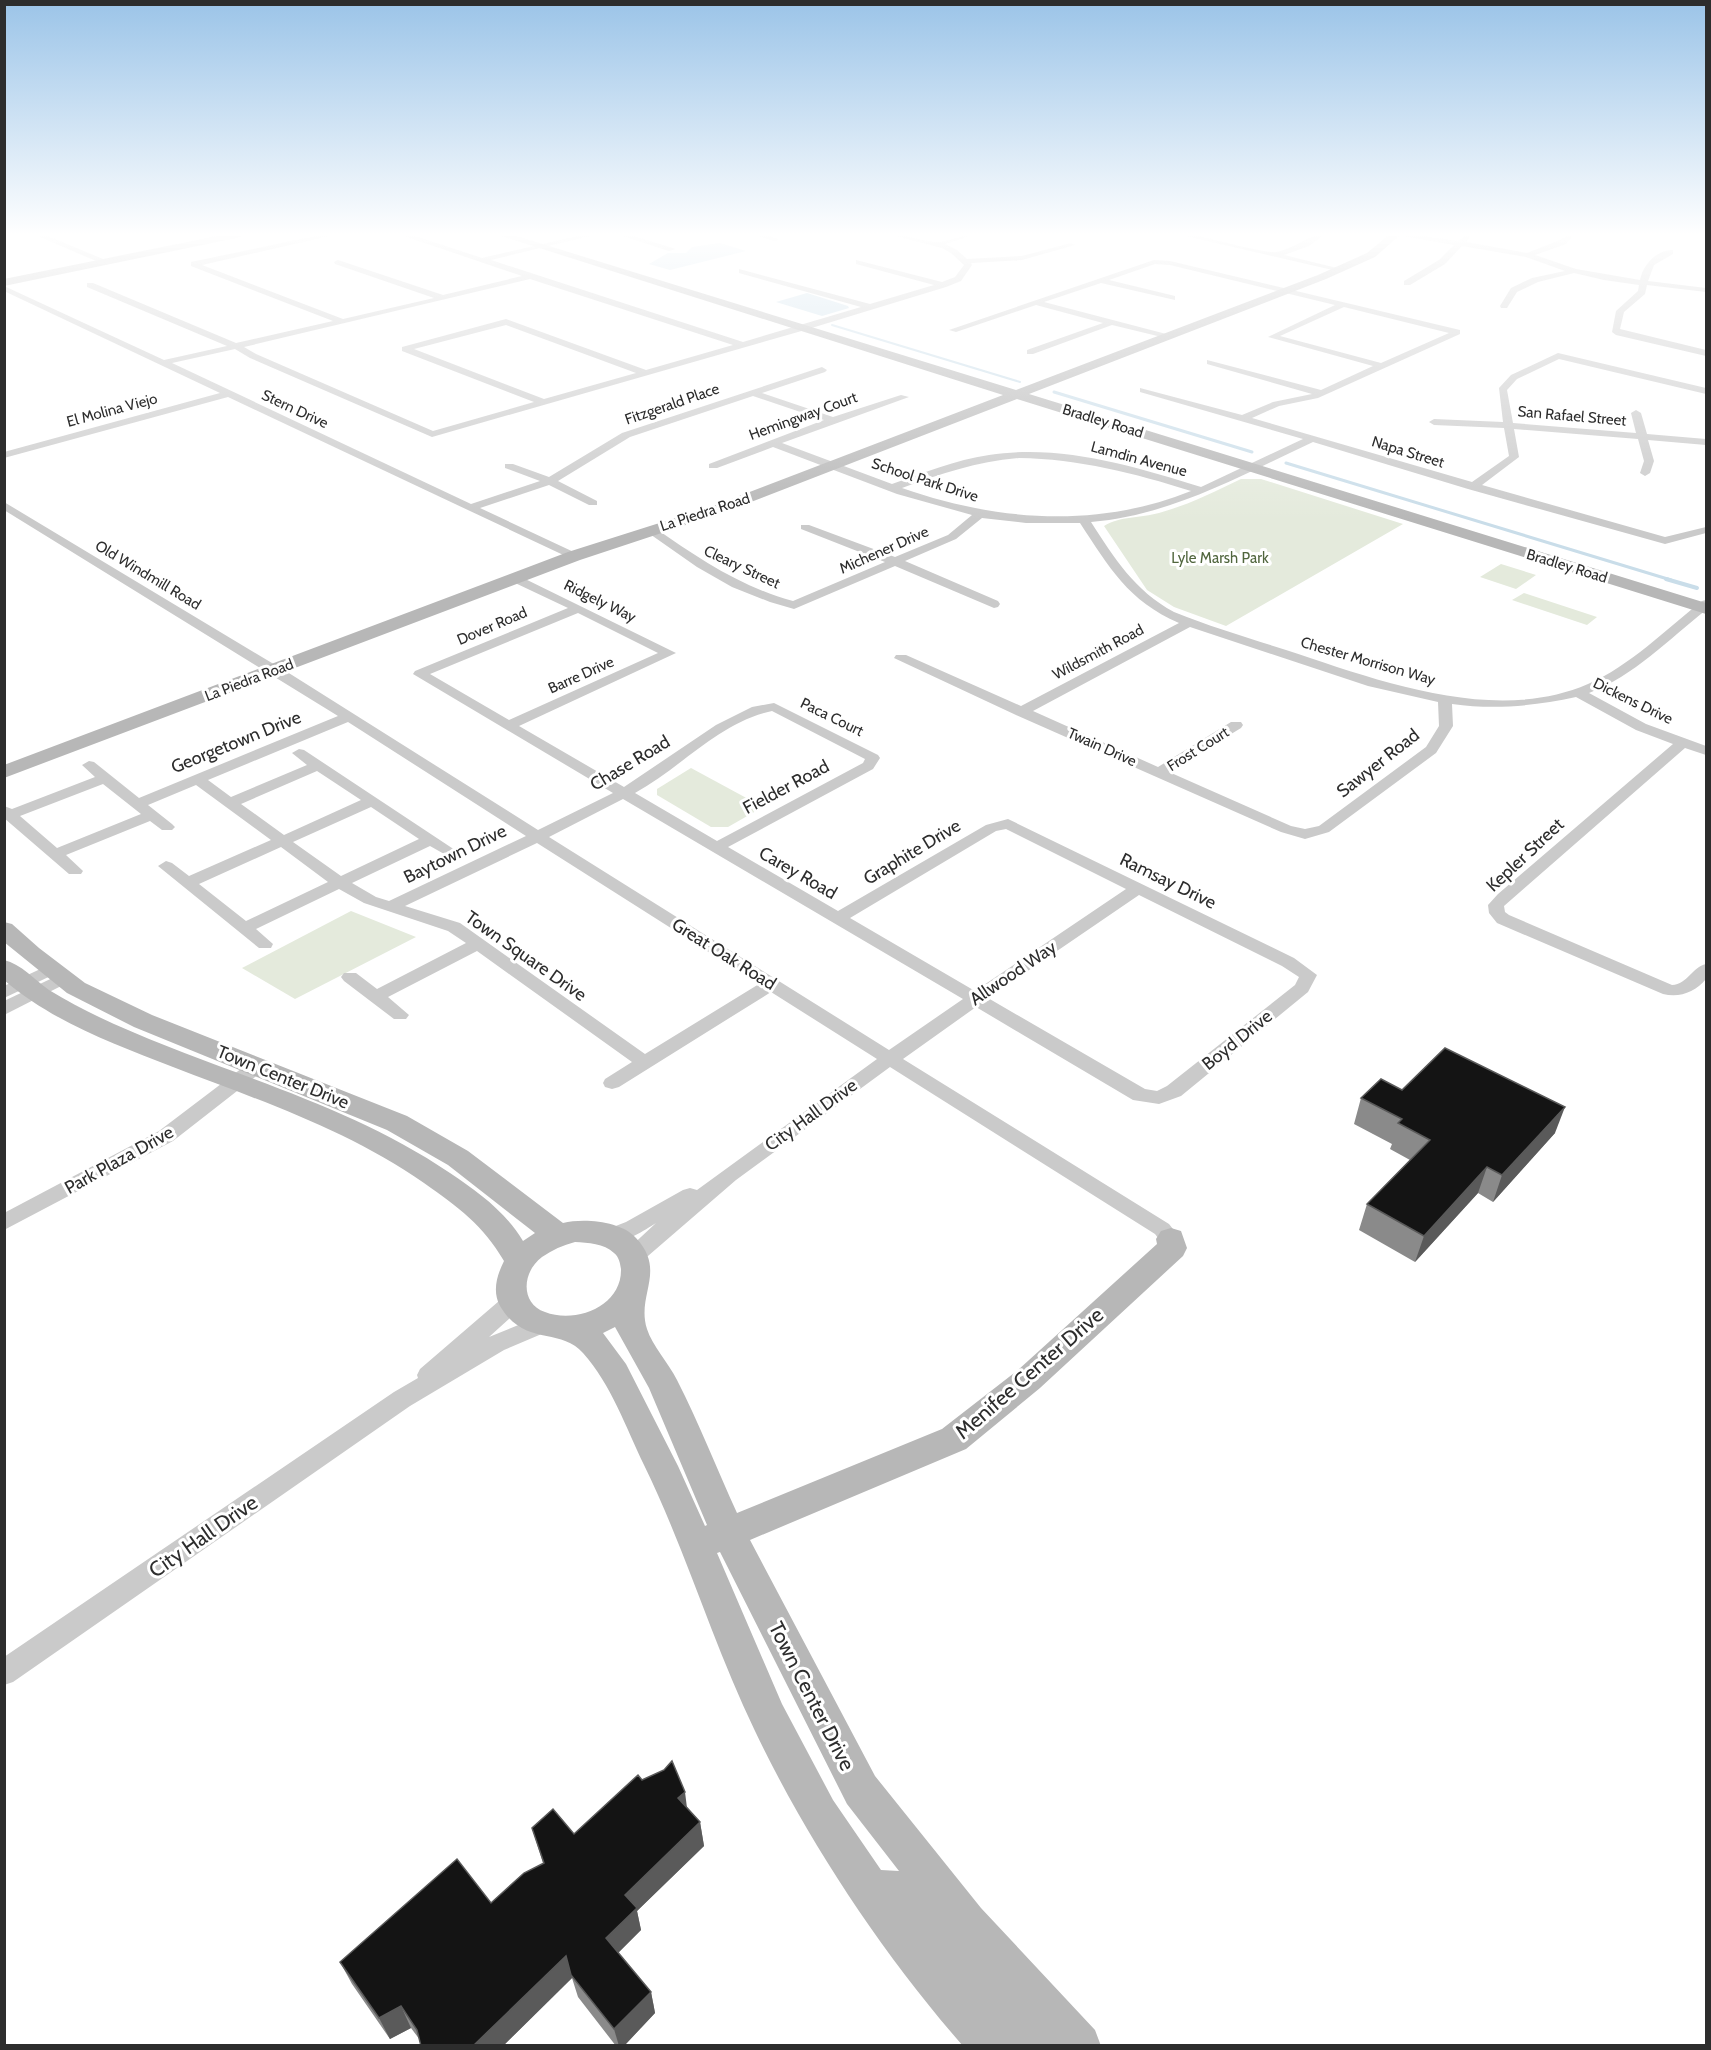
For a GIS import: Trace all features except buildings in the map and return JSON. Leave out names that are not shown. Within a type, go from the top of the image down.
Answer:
[{"type":"street","name":"Stern Drive","points":[[95,330],[574,556]]},
{"type":"street","points":[[198,330],[432,434],[796,330]]},
{"type":"street","points":[[166,362],[308,330]]},
{"type":"street","points":[[477,330],[405,349],[543,402]]},
{"type":"street","points":[[527,330],[646,373]]},
{"type":"street","points":[[695,330],[742,345]]},
{"type":"street","name":"Bradley Road","points":[[807,330],[1705,607]]},
{"type":"street","points":[[1030,352],[1091,330]]},
{"type":"street","points":[[1140,330],[1167,337]]},
{"type":"street","name":"La Piedra Road","points":[[4,772],[574,556],[719,509],[1186,330]]},
{"type":"street","points":[[1288,330],[1272,337],[1383,366]]},
{"type":"street","points":[[1242,419],[1276,404],[1323,393],[1457,332],[1448,330]]},
{"type":"street","points":[[1615,330],[1619,333],[1707,353]]},
{"type":"street","points":[[1472,487],[1514,457],[1502,390],[1514,378],[1558,356],[1707,391]]},
{"type":"street","points":[[1210,362],[1323,393]]},
{"type":"street","name":"Fitzgerald Place","points":[[472,507],[550,481],[626,435],[822,370]]},
{"type":"street","name":"Napa Street","points":[[1143,390],[1665,541],[1707,530]]},
{"type":"street","points":[[753,393],[833,420]]},
{"type":"street","name":"El Molina Viejo","points":[[4,455],[228,394]]},
{"type":"street","name":"Hemingway Court","points":[[713,466],[833,420],[904,397]]},
{"type":"street","points":[[1636,414],[1650,461],[1645,473]]},
{"type":"street","name":"San Rafael Street","points":[[1434,422],[1458,421],[1707,442]]},
{"type":"street","name":"School Park Drive","points":[[773,442],[894,487],[980,514],[1040,520],[1083,519],[1124,514],[1169,504],[1311,439]]},
{"type":"street","name":"Lamdin Avenue","points":[[894,487],[953,465],[1028,448],[1112,464],[1201,491]]},
{"type":"street","points":[[508,466],[550,481],[593,503]]},
{"type":"street","name":"Old Windmill Road","points":[[4,505],[275,670]]},
{"type":"street","name":"Michener Drive","points":[[794,605],[952,537],[980,514]]},
{"type":"street","name":"Chester Morrison Way","points":[[1083,519],[1126,582],[1148,602],[1189,622],[1387,687],[1445,700],[1488,704],[1524,703],[1578,693],[1608,680],[1705,607]]},
{"type":"street","points":[[805,526],[897,562],[994,604]]},
{"type":"street","name":"Cleary Street","points":[[651,530],[697,564],[725,579],[780,602],[794,605]]},
{"type":"street","name":"Ridgely Way","points":[[517,579],[669,653]]},
{"type":"street","name":"Dover Road","points":[[420,674],[577,609]]},
{"type":"street","name":"Wildsmith Road","points":[[1022,712],[1189,622]]},
{"type":"street","name":"Barre Drive","points":[[507,726],[669,653]]},
{"type":"street","name":"Twain Drive","points":[[901,658],[1286,829],[1305,834]]},
{"type":"street","name":"Great Oak Road","points":[[275,670],[889,1059],[1162,1228],[1171,1239]]},
{"type":"street","name":"Carey Road","points":[[420,674],[974,1000],[1140,1095],[1159,1098]]},
{"type":"street","name":"Dickens Drive","points":[[1578,693],[1641,727],[1707,751]]},
{"type":"street","name":"Sawyer Road","points":[[1305,834],[1324,829],[1431,750],[1446,726],[1445,700]]},
{"type":"street","name":"Paca Court","points":[[774,707],[873,758]]},
{"type":"street","name":"Chase Road","points":[[536,836],[623,794],[662,771],[729,723],[759,709],[774,707]]},
{"type":"street","name":"Georgetown Drive","points":[[138,804],[349,717]]},
{"type":"street","name":"Frost Court","points":[[1159,772],[1236,725]]},
{"type":"street","name":"Kepler Street","points":[[1682,743],[1496,905],[1497,913],[1503,920],[1657,987],[1681,991],[1689,987],[1707,969]]},
{"type":"street","points":[[299,753],[453,854]]},
{"type":"street","name":"Fielder Road","points":[[715,848],[868,766],[873,758]]},
{"type":"street","points":[[89,765],[167,827]]},
{"type":"street","points":[[230,803],[318,765]]},
{"type":"street","points":[[7,813],[105,778]]},
{"type":"street","name":"Town Square Drive","points":[[198,779],[340,883],[370,900],[454,927],[644,1062]]},
{"type":"street","points":[[188,883],[372,801]]},
{"type":"street","points":[[7,813],[75,871]]},
{"type":"street","points":[[56,854],[152,815]]},
{"type":"street","name":"Ramsay Drive","points":[[1008,824],[1288,962],[1308,975]]},
{"type":"street","name":"Graphite Drive","points":[[837,919],[991,828],[1008,824]]},
{"type":"street","name":"Baytown Drive","points":[[391,906],[536,836]]},
{"type":"street","points":[[245,928],[431,839]]},
{"type":"street","points":[[166,866],[265,944]]},
{"type":"street","name":"Allwood Way","points":[[889,1059],[1138,888]]},
{"type":"street","name":"Town Center Drive","points":[[4,929],[31,980],[112,1034],[247,1074],[397,1123],[458,1158],[558,1234]]},
{"type":"street","points":[[376,996],[477,944]]},
{"type":"street","name":"Boyd Drive","points":[[1159,1098],[1174,1091],[1302,988],[1308,975]]},
{"type":"street","points":[[350,977],[400,1015]]},
{"type":"street","points":[[4,1009],[31,980]]},
{"type":"street","points":[[612,1083],[771,984]]},
{"type":"street","name":"City Hall Drive","points":[[634,1256],[660,1231],[734,1170],[889,1059]]},
{"type":"street","name":"Town Center Drive","points":[[247,1074],[312,1111],[385,1146],[446,1184],[496,1224],[519,1260]]},
{"type":"street","name":"Park Plaza Drive","points":[[4,1223],[166,1136],[247,1074]]},
{"type":"street","name":"City Hall Drive","points":[[610,1236],[633,1227],[734,1170]]},
{"type":"street","points":[[514,1301],[510,1281],[519,1260],[540,1242],[558,1234],[585,1231],[610,1236],[624,1244],[634,1256]]},
{"type":"street","name":"Menifee Center Drive","points":[[712,1539],[954,1439],[1029,1379],[1106,1306],[1158,1263],[1172,1248],[1171,1239]]},
{"type":"street","name":"Town Center Drive","points":[[634,1256],[638,1267],[638,1278],[630,1296],[631,1330],[663,1383],[768,1717],[819,1814],[871,1890],[962,2011],[993,2046]]},
{"type":"street","points":[[554,1326],[585,1325],[604,1319],[619,1309],[630,1296]]},
{"type":"street","name":"Town Center Drive","points":[[514,1301],[528,1317],[593,1342],[615,1373],[666,1476],[712,1539],[861,1790],[966,1923],[1079,2046]]},
{"type":"street","name":"City Hall Drive","points":[[402,1399],[453,1352],[493,1323],[514,1301]]},
{"type":"street","name":"City Hall Drive","points":[[4,1673],[402,1399],[496,1344],[554,1326]]},
{"type":"street","points":[[871,1890],[914,1893],[1040,2046]]},
{"type":"green space","name":"Lyle Marsh Park","points":[[1241,479],[1261,479],[1403,524],[1226,626],[1174,607],[1147,590],[1104,526],[1117,520],[1170,510]]},
{"type":"green space","points":[[1501,564],[1536,575],[1516,589],[1480,577]]},
{"type":"green space","points":[[1524,593],[1597,617],[1587,625],[1512,600]]},
{"type":"green space","points":[[691,768],[763,807],[728,827],[711,827],[657,795],[657,789]]},
{"type":"green space","points":[[351,911],[416,937],[295,999],[242,968]]},
{"type":"waterway","points":[[847,330],[1020,382]]},
{"type":"waterway","points":[[1054,392],[1252,452]]},
{"type":"waterway","points":[[1286,463],[1671,580]]},
{"type":"waterway","points":[[1666,579],[1697,588]]}]
